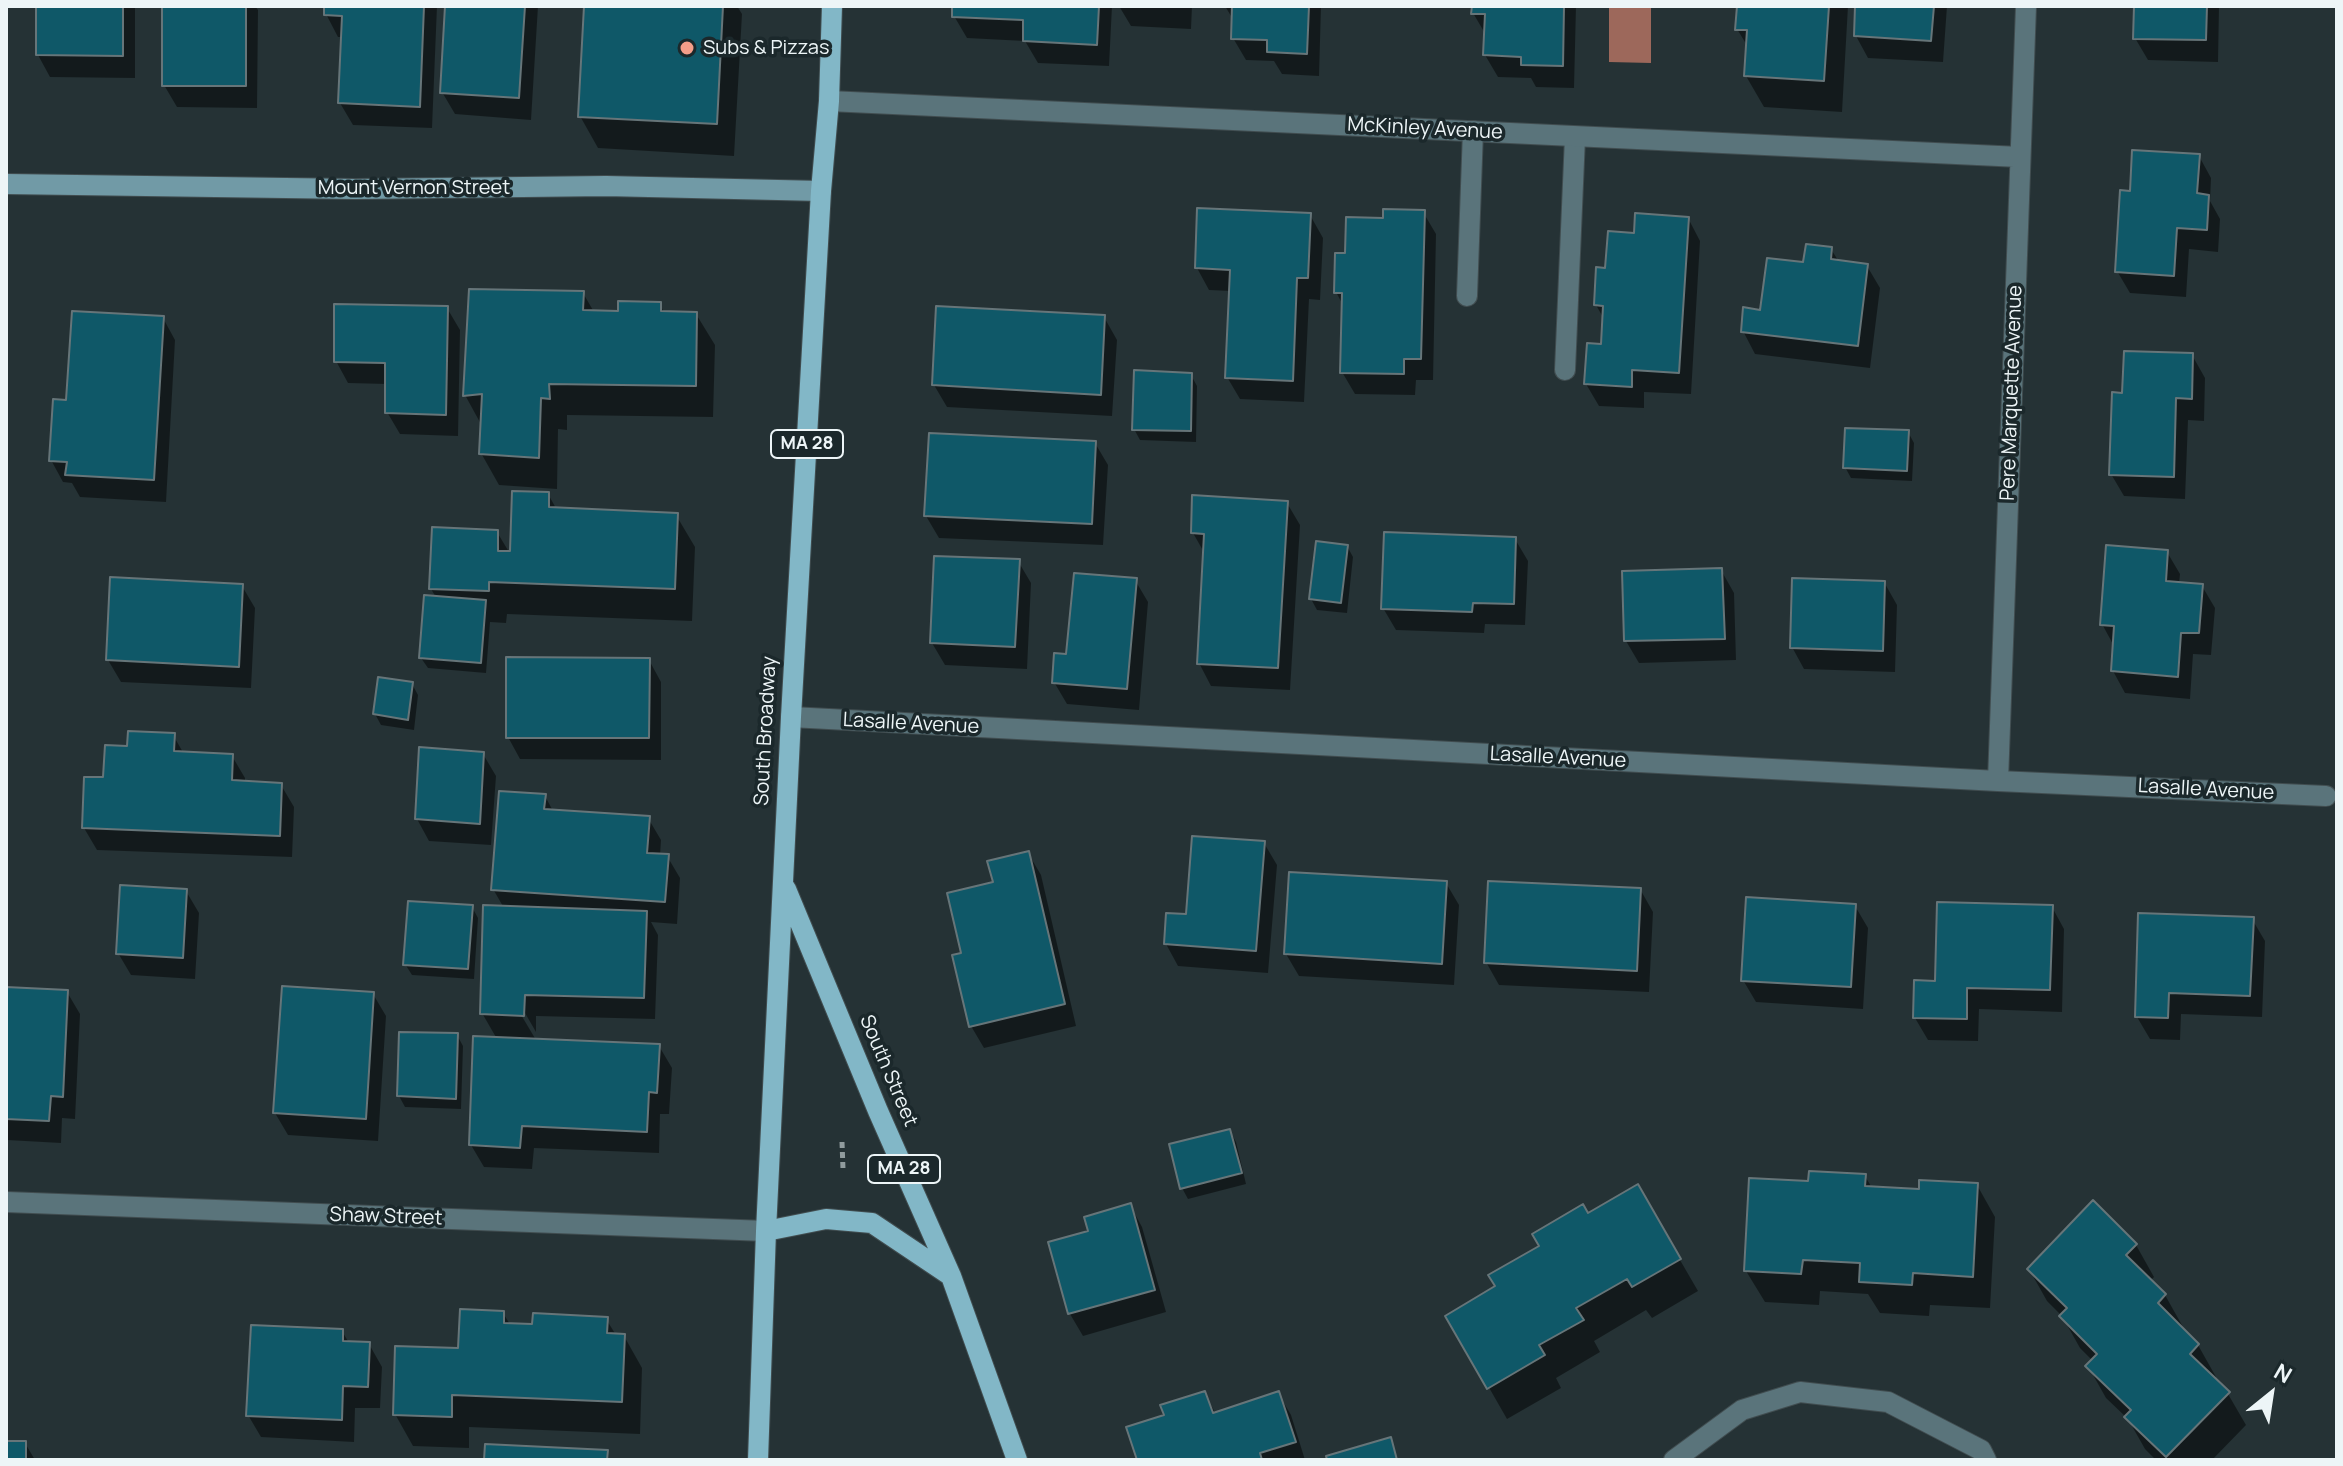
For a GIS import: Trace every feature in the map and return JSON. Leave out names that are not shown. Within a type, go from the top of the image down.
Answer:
[{"type":"main road","name":"South Broadway","points":[[758,1460],[791,717],[821,191],[829,101],[832,6]]},
{"type":"main road","name":"Mount Vernon Street","points":[[6,184],[355,189],[606,186],[821,191]]},
{"type":"main road","name":"South Street","points":[[783,881],[878,1111],[951,1276],[1017,1460]]},
{"type":"main road","points":[[766,1231],[826,1219],[872,1223],[951,1276]]},
{"type":"street","name":"Pere Marquette Avenue","points":[[1998,781],[2026,6]]},
{"type":"street","name":"McKinley Avenue","points":[[829,101],[2020,157]]},
{"type":"street","points":[[1467,296],[1473,131]]},
{"type":"street","points":[[1565,370],[1575,137]]},
{"type":"street","name":"Lasalle Avenue","points":[[791,717],[2326,796]]},
{"type":"street","name":"Shaw Street","points":[[6,1202],[766,1231]]},
{"type":"street","points":[[1674,1460],[1742,1410],[1800,1392],[1888,1402],[1981,1450],[1986,1460]]},
{"type":"shaded area","points":[[1609,6],[1651,6],[1651,63],[1609,62]]},
{"type":"building","points":[[36,6],[123,6],[123,56],[36,55]]},
{"type":"building","points":[[162,6],[246,6],[246,86],[162,86]]},
{"type":"building","points":[[324,6],[424,6],[420,107],[338,103],[342,16],[324,15]]},
{"type":"building","points":[[445,6],[525,6],[519,98],[440,93]]},
{"type":"building","points":[[584,6],[723,6],[717,124],[578,117]]},
{"type":"building","points":[[952,6],[1099,6],[1097,45],[1023,41],[1023,20],[952,17]]},
{"type":"building","points":[[1232,6],[1309,6],[1307,54],[1267,52],[1267,40],[1231,39]]},
{"type":"building","points":[[1472,6],[1564,6],[1563,66],[1521,65],[1521,57],[1483,55],[1485,14],[1471,14]]},
{"type":"building","points":[[1737,6],[1829,6],[1824,81],[1744,76],[1747,30],[1735,30]]},
{"type":"building","points":[[1855,6],[1934,6],[1931,41],[1854,36]]},
{"type":"building","points":[[2134,6],[2207,6],[2206,40],[2133,39]]},
{"type":"building","points":[[2132,150],[2200,154],[2197,193],[2209,195],[2207,230],[2177,228],[2174,276],[2115,272],[2120,190],[2130,191]]},
{"type":"building","points":[[1197,208],[1311,213],[1308,278],[1297,278],[1293,381],[1225,378],[1230,270],[1195,268]]},
{"type":"building","points":[[1383,209],[1425,210],[1421,359],[1404,359],[1404,374],[1340,373],[1342,293],[1334,293],[1335,253],[1345,253],[1346,217],[1383,218]]},
{"type":"building","points":[[1635,213],[1689,217],[1679,373],[1632,370],[1632,387],[1584,384],[1587,343],[1601,344],[1603,306],[1594,305],[1596,267],[1605,268],[1608,231],[1634,233]]},
{"type":"building","points":[[1806,244],[1832,247],[1831,259],[1868,264],[1858,346],[1741,332],[1743,307],[1760,310],[1767,258],[1803,262]]},
{"type":"building","points":[[469,289],[584,291],[583,310],[618,311],[618,301],[661,302],[661,311],[697,312],[696,386],[549,384],[550,399],[541,398],[539,458],[479,454],[482,394],[463,396]]},
{"type":"building","points":[[334,304],[448,306],[446,415],[385,413],[385,363],[334,362]]},
{"type":"building","points":[[936,306],[1105,315],[1101,395],[932,385]]},
{"type":"building","points":[[72,311],[164,316],[154,480],[65,475],[67,462],[49,461],[53,399],[66,400]]},
{"type":"building","points":[[2124,351],[2193,353],[2192,399],[2176,398],[2174,477],[2109,475],[2112,392],[2122,393]]},
{"type":"building","points":[[1134,370],[1192,373],[1191,431],[1132,430]]},
{"type":"building","points":[[1845,428],[1909,430],[1907,471],[1843,468]]},
{"type":"building","points":[[929,433],[1096,441],[1092,524],[924,516]]},
{"type":"building","points":[[512,491],[549,492],[549,507],[678,513],[675,589],[489,582],[489,591],[429,589],[432,527],[498,530],[498,551],[510,551]]},
{"type":"building","points":[[1192,495],[1288,501],[1278,668],[1197,664],[1204,534],[1191,533]]},
{"type":"building","points":[[1384,532],[1516,537],[1514,604],[1473,603],[1472,612],[1381,609]]},
{"type":"building","points":[[1316,541],[1348,545],[1341,603],[1309,599]]},
{"type":"building","points":[[2106,545],[2168,550],[2166,581],[2203,584],[2199,633],[2181,633],[2178,677],[2111,671],[2114,626],[2100,625]]},
{"type":"building","points":[[934,556],[1020,559],[1015,647],[930,643]]},
{"type":"building","points":[[1722,568],[1725,639],[1624,641],[1622,571]]},
{"type":"building","points":[[1074,573],[1137,578],[1127,689],[1052,683],[1054,653],[1066,654]]},
{"type":"building","points":[[110,577],[243,584],[239,667],[106,660]]},
{"type":"building","points":[[1792,578],[1885,581],[1883,651],[1790,648]]},
{"type":"building","points":[[424,595],[486,600],[481,663],[419,658]]},
{"type":"building","points":[[506,657],[650,658],[649,738],[506,738]]},
{"type":"building","points":[[378,677],[413,682],[408,720],[373,714]]},
{"type":"building","points":[[128,731],[175,733],[174,751],[233,754],[232,780],[282,783],[280,836],[82,828],[84,777],[103,777],[105,745],[127,746]]},
{"type":"building","points":[[419,747],[484,752],[480,824],[415,819]]},
{"type":"building","points":[[499,791],[546,794],[544,809],[650,816],[647,853],[669,854],[665,902],[491,890]]},
{"type":"building","points":[[1192,836],[1265,841],[1256,951],[1164,944],[1166,913],[1186,914]]},
{"type":"building","points":[[1029,851],[1065,1004],[969,1027],[952,955],[961,953],[947,893],[993,882],[987,861]]},
{"type":"building","points":[[1289,872],[1447,881],[1442,964],[1284,954]]},
{"type":"building","points":[[1488,881],[1641,888],[1637,971],[1484,963]]},
{"type":"building","points":[[120,885],[187,889],[183,958],[116,954]]},
{"type":"building","points":[[1746,897],[1856,904],[1851,987],[1741,981]]},
{"type":"building","points":[[408,901],[473,905],[468,969],[403,965]]},
{"type":"building","points":[[1937,902],[2053,905],[2050,990],[1967,988],[1967,1019],[1913,1018],[1914,980],[1935,981]]},
{"type":"building","points":[[483,905],[647,911],[644,998],[525,995],[524,1016],[480,1014]]},
{"type":"building","points":[[2138,913],[2254,917],[2250,996],[2169,993],[2168,1018],[2135,1017]]},
{"type":"building","points":[[282,986],[374,992],[366,1119],[273,1113]]},
{"type":"building","points":[[6,987],[68,990],[63,1097],[51,1096],[49,1121],[6,1119]]},
{"type":"building","points":[[399,1032],[458,1033],[456,1099],[397,1096]]},
{"type":"building","points":[[473,1036],[660,1044],[657,1093],[649,1092],[647,1132],[522,1126],[520,1148],[469,1145]]},
{"type":"building","points":[[1230,1129],[1242,1173],[1180,1189],[1169,1144]]},
{"type":"building","points":[[1809,1171],[1866,1174],[1865,1186],[1919,1189],[1919,1180],[1978,1183],[1973,1277],[1913,1273],[1912,1285],[1859,1282],[1860,1263],[1803,1260],[1801,1274],[1744,1271],[1749,1178],[1808,1181]]},
{"type":"building","points":[[1638,1184],[1681,1259],[1632,1287],[1627,1279],[1576,1308],[1584,1320],[1539,1345],[1545,1355],[1487,1389],[1445,1316],[1495,1286],[1488,1275],[1539,1246],[1532,1234],[1583,1204],[1588,1213]]},
{"type":"building","points":[[2093,1200],[2137,1244],[2126,1255],[2166,1294],[2158,1303],[2199,1344],[2190,1354],[2230,1392],[2166,1457],[2124,1417],[2131,1410],[2085,1366],[2097,1354],[2059,1316],[2067,1308],[2027,1269]]},
{"type":"building","points":[[1131,1203],[1155,1290],[1068,1314],[1048,1242],[1088,1231],[1084,1217]]},
{"type":"building","points":[[460,1309],[504,1311],[504,1323],[532,1324],[533,1313],[608,1317],[607,1333],[625,1334],[622,1402],[452,1395],[452,1417],[393,1415],[395,1346],[458,1348]]},
{"type":"building","points":[[251,1325],[343,1329],[343,1341],[370,1342],[368,1387],[343,1386],[342,1420],[246,1416]]},
{"type":"building","points":[[1205,1391],[1213,1413],[1279,1391],[1296,1442],[1260,1453],[1262,1460],[1137,1460],[1126,1427],[1164,1415],[1160,1405]]},
{"type":"building","points":[[1391,1437],[1397,1460],[1327,1460],[1326,1456]]},
{"type":"building","points":[[6,1441],[26,1441],[26,1460],[6,1460]]},
{"type":"building","points":[[485,1444],[608,1450],[607,1460],[484,1460]]},
{"type":"place","name":"Subs & Pizzas","points":[[687,48]]}]
